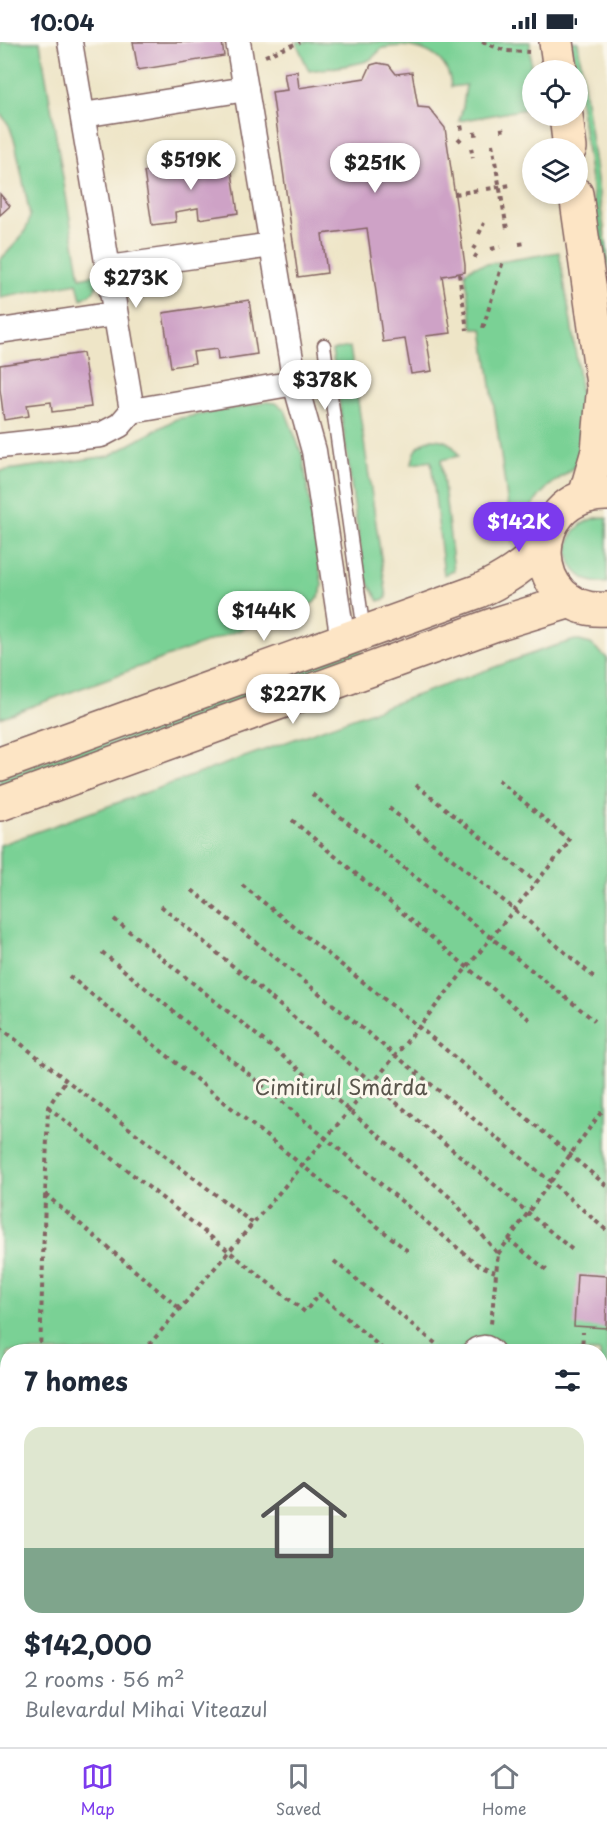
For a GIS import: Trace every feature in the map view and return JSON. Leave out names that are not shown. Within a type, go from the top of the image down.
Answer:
[{"type":"main road","points":[[577,204],[605,404],[598,451],[596,495],[570,504],[558,515],[549,529],[544,545],[545,561],[550,577],[559,591],[588,606],[607,634]]},
{"type":"main road","points":[[0,764],[354,637],[501,581],[531,559],[544,545]]},
{"type":"main road","points":[[0,804],[493,625],[588,606]]},
{"type":"street","points":[[70,42],[132,411]]},
{"type":"street","points":[[240,52],[295,383],[314,451],[354,637]]},
{"type":"street","points":[[83,115],[246,90]]},
{"type":"street","points":[[108,268],[272,246]]},
{"type":"street","points":[[0,331],[116,314]]},
{"type":"street","points":[[0,446],[101,435],[120,425],[132,411],[295,383]]},
{"type":"lane","points":[[324,345],[354,637]]},
{"type":"path","points":[[240,52],[273,54],[300,42]]},
{"type":"path","points":[[482,42],[494,48],[512,52],[558,54]]},
{"type":"path","points":[[500,130],[508,129]]},
{"type":"path","points":[[473,134],[481,133]]},
{"type":"path","points":[[458,138],[462,142]]},
{"type":"path","points":[[492,144],[507,229]]},
{"type":"path","points":[[471,148],[473,158]]},
{"type":"path","points":[[487,189],[511,185]]},
{"type":"path","points":[[455,194],[479,190]]},
{"type":"path","points":[[479,234],[484,223]]},
{"type":"path","points":[[519,244],[526,243]]},
{"type":"path","points":[[491,249],[500,247]]},
{"type":"path","points":[[483,328],[503,261]]},
{"type":"path","points":[[459,274],[467,330]]},
{"type":"path","points":[[150,1344],[373,1083],[570,841],[496,778]]},
{"type":"path","points":[[416,784],[536,882]]},
{"type":"path","points":[[312,794],[595,1021]]},
{"type":"path","points":[[389,808],[594,977]]},
{"type":"path","points":[[292,819],[530,1020]]},
{"type":"path","points":[[242,885],[419,1027],[607,1186]]},
{"type":"path","points":[[192,890],[606,1230]]},
{"type":"path","points":[[161,906],[575,1252]]},
{"type":"path","points":[[114,919],[349,1110],[452,1199],[498,1254]]},
{"type":"path","points":[[102,952],[477,1264],[495,1272]]},
{"type":"path","points":[[69,976],[409,1252]]},
{"type":"path","points":[[0,1027],[254,1224]]},
{"type":"path","points":[[40,1344],[48,1107],[66,1080]]},
{"type":"path","points":[[48,1107],[305,1312],[319,1294],[377,1344]]},
{"type":"path","points":[[495,1344],[495,1272],[498,1254],[602,1111]]},
{"type":"path","points":[[44,1193],[180,1309]]},
{"type":"path","points":[[508,1239],[549,1272]]},
{"type":"path","points":[[334,1261],[436,1344]]},
{"type":"path","points":[[582,1344],[583,1332]]},
{"type":"green space","points":[[0,42],[40,42],[80,278],[98,274],[94,290],[81,299],[77,283],[0,298],[0,260],[23,234],[30,215],[15,142],[9,125],[0,113]]},
{"type":"green space","points":[[296,42],[530,42],[531,60],[522,60],[522,110],[459,121],[466,85],[451,87],[444,65],[428,52],[418,48],[383,48],[364,62],[309,71]]},
{"type":"green space","points":[[571,42],[578,42],[580,60],[574,60]]},
{"type":"green space","points":[[588,114],[607,251],[607,296],[588,159],[588,138],[585,138],[583,126],[588,126]]},
{"type":"green space","points":[[559,252],[581,394],[581,448],[576,464],[570,471],[548,487],[537,499],[513,541],[483,329],[473,329],[465,272],[475,266]]},
{"type":"green space","points":[[350,347],[387,598],[379,601],[364,575],[332,350]]},
{"type":"green space","points":[[267,402],[276,403],[285,410],[303,457],[322,584],[321,593],[314,603],[0,718],[0,471],[109,456],[176,419]]},
{"type":"green space","points":[[432,439],[448,443],[459,456],[441,460],[454,571],[444,575],[431,461],[412,464],[418,448]]},
{"type":"green space","points":[[607,518],[607,583],[591,581],[579,575],[572,565],[569,553],[570,541],[576,530],[586,521]]},
{"type":"green space","name":"Cimitirul Smârda","points":[[575,640],[591,644],[607,658],[607,1344],[0,1344],[0,845]]},
{"type":"green space","points":[[358,649],[364,658],[0,793],[0,777]]},
{"type":"building","points":[[133,42],[222,42],[224,56],[138,70]]},
{"type":"building","points":[[378,63],[389,65],[396,74],[412,72],[418,107],[429,108],[445,128],[465,265],[465,272],[442,276],[451,333],[426,336],[432,371],[411,374],[405,339],[383,342],[367,228],[322,234],[327,273],[298,277],[272,92],[287,90],[284,73],[297,71],[299,88],[365,78],[371,65]]},
{"type":"building","points":[[230,159],[238,213],[199,219],[198,208],[175,212],[176,222],[152,225],[144,172]]},
{"type":"building","points":[[0,194],[10,206],[0,215]]},
{"type":"building","points":[[249,300],[257,354],[218,360],[217,349],[193,352],[195,363],[171,367],[163,313]]},
{"type":"building","points":[[83,353],[91,407],[52,412],[51,402],[27,405],[29,416],[4,420],[0,365]]},
{"type":"building","points":[[577,1274],[607,1276],[606,1328],[574,1326]]}]
